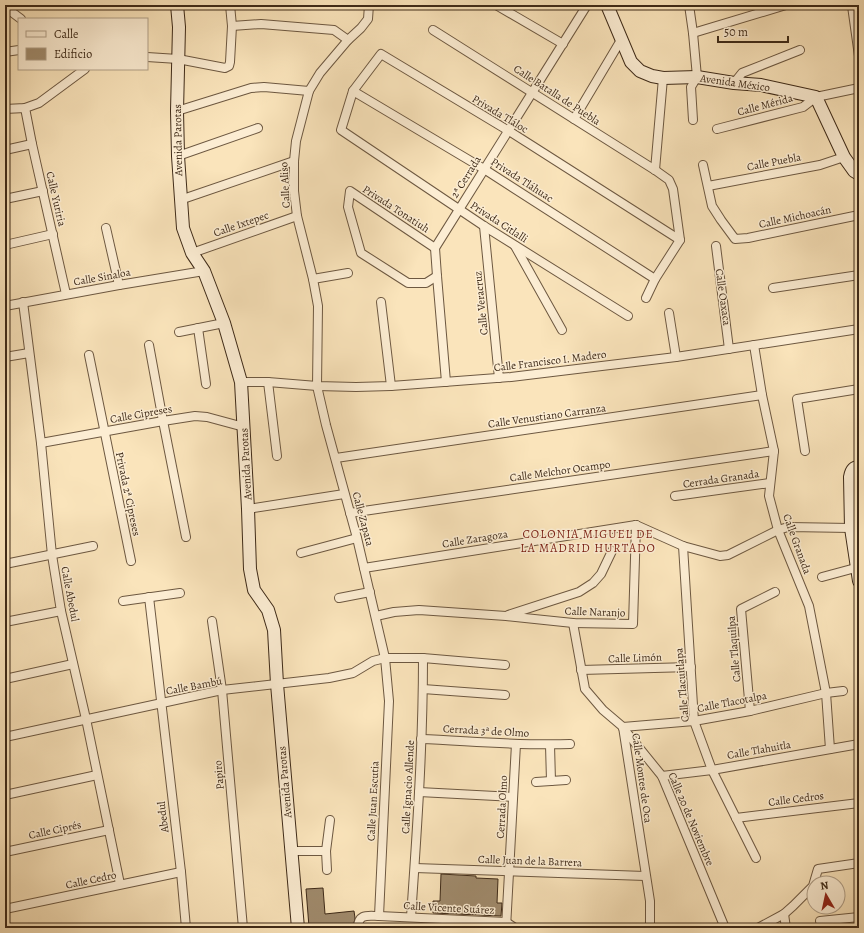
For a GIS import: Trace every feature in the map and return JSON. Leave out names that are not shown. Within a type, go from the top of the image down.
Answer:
[{"type":"street","name":"Avenida Parotas","points":[[176,5],[179,28],[177,111],[178,156],[183,228],[192,253],[204,271],[224,323],[241,382],[250,569],[254,590],[268,610],[274,630],[277,684],[298,928]]},
{"type":"street","points":[[148,57],[178,59],[225,68],[229,66],[232,26],[230,5]]},
{"type":"street","name":"Calle Aliso","points":[[317,386],[318,306],[313,279],[297,216],[294,191],[296,141],[309,91],[320,73],[368,19],[369,5]]},
{"type":"street","points":[[496,5],[563,44]]},
{"type":"street","name":"2ª Cerrada","points":[[435,248],[509,132],[587,5]]},
{"type":"street","name":"Avenida México","points":[[607,5],[631,62],[640,72],[663,78],[697,77],[734,83],[761,85],[816,97]]},
{"type":"street","points":[[688,5],[693,33],[697,77],[691,87],[693,120]]},
{"type":"street","points":[[693,33],[786,5]]},
{"type":"street","points":[[852,6],[859,56]]},
{"type":"street","points":[[5,7],[20,18]]},
{"type":"street","points":[[232,26],[261,24],[327,29],[334,30],[348,40]]},
{"type":"street","name":"Calle Batalla de Puebla","points":[[433,30],[669,180],[673,189],[680,240]]},
{"type":"street","points":[[574,119],[621,40]]},
{"type":"street","points":[[5,52],[18,50]]},
{"type":"street","points":[[734,83],[742,73],[800,50]]},
{"type":"street","name":"Privada Tláloc","points":[[341,130],[353,91],[381,54],[509,132],[680,240]]},
{"type":"street","points":[[5,110],[25,108],[39,103],[84,70]]},
{"type":"street","points":[[655,170],[663,78]]},
{"type":"street","points":[[177,111],[250,88],[264,87],[309,91]]},
{"type":"street","points":[[859,88],[816,97],[844,157],[854,171],[859,174]]},
{"type":"street","name":"Privada Tláhuac","points":[[353,91],[484,169],[655,280]]},
{"type":"street","name":"Calle Mérida","points":[[717,129],[803,107],[816,97]]},
{"type":"street","name":"Calle Yuriria","points":[[25,108],[66,294]]},
{"type":"street","points":[[178,156],[258,128]]},
{"type":"street","name":"Privada Citlalli","points":[[341,130],[484,226],[628,316]]},
{"type":"street","points":[[5,150],[32,144]]},
{"type":"street","name":"Calle Puebla","points":[[708,186],[820,165],[844,157]]},
{"type":"street","points":[[180,200],[294,161]]},
{"type":"street","points":[[703,165],[708,186]]},
{"type":"street","name":"Calle Michoacán","points":[[708,186],[712,206],[735,239],[748,238],[859,215]]},
{"type":"street","points":[[5,199],[43,191]]},
{"type":"street","name":"Privada Tonatiuh","points":[[435,248],[350,191],[348,207],[361,253],[408,283],[426,283],[437,276]]},
{"type":"street","name":"Calle Ixtepec","points":[[192,253],[297,216]]},
{"type":"street","name":"Calle Veracruz","points":[[484,226],[499,378]]},
{"type":"street","points":[[106,228],[119,285]]},
{"type":"street","points":[[5,245],[53,234]]},
{"type":"street","points":[[646,298],[655,280],[680,240]]},
{"type":"street","points":[[514,245],[562,330]]},
{"type":"street","name":"Calle Oaxaca","points":[[716,246],[730,349]]},
{"type":"street","points":[[435,248],[446,382]]},
{"type":"street","name":"Calle Sinaloa","points":[[5,306],[66,294],[204,271]]},
{"type":"street","points":[[313,279],[348,273]]},
{"type":"street","points":[[772,288],[859,275]]},
{"type":"street","name":"Calle Abedul","points":[[23,302],[41,444],[52,555],[61,611],[86,719],[120,884]]},
{"type":"street","points":[[381,302],[391,386]]},
{"type":"street","points":[[669,313],[676,357]]},
{"type":"street","points":[[180,332],[224,323]]},
{"type":"street","points":[[198,328],[206,384]]},
{"type":"street","name":"Calle Francisco I. Madero","points":[[241,382],[356,387],[391,386],[499,378],[676,357],[859,329]]},
{"type":"street","points":[[149,345],[186,537]]},
{"type":"street","name":"Calle Granada","points":[[754,345],[762,396],[774,451],[769,496],[778,530],[809,606],[826,693],[830,749]]},
{"type":"street","points":[[5,357],[29,353]]},
{"type":"street","name":"Privada 2ª Cipreses","points":[[89,355],[131,561]]},
{"type":"street","points":[[268,382],[277,456]]},
{"type":"street","name":"Calle Zapata","points":[[317,386],[344,494],[357,538],[385,658]]},
{"type":"street","points":[[805,451],[797,399],[859,389]]},
{"type":"street","name":"Calle Venustiano Carranza","points":[[336,458],[762,396]]},
{"type":"street","name":"Calle Cipreses","points":[[41,444],[195,416],[207,417],[244,427]]},
{"type":"street","name":"Calle Melchor Ocampo","points":[[350,513],[774,451]]},
{"type":"street","points":[[859,467],[850,472],[851,528],[859,581]]},
{"type":"street","name":"Cerrada Granada","points":[[675,496],[770,483]]},
{"type":"street","points":[[248,509],[344,494]]},
{"type":"street","points":[[636,525],[683,546],[720,556],[728,555],[778,530],[788,527],[851,528]]},
{"type":"street","name":"Calle Zaragoza","points":[[364,568],[636,525]]},
{"type":"street","name":"Calle Naranjo","points":[[376,616],[394,612],[419,610],[506,616],[572,623],[633,624],[636,525]]},
{"type":"street","points":[[301,553],[357,538]]},
{"type":"street","points":[[5,564],[94,546]]},
{"type":"street","name":"Calle Tlacuitlapa","points":[[683,546],[694,721],[712,770],[756,858]]},
{"type":"street","points":[[506,616],[579,592],[601,574],[612,550]]},
{"type":"street","points":[[822,577],[858,567]]},
{"type":"street","points":[[339,598],[370,592]]},
{"type":"street","name":"Calle Tlaquilpa","points":[[750,711],[741,609],[774,592]]},
{"type":"street","points":[[123,600],[180,593]]},
{"type":"street","name":"Abedul","points":[[149,597],[181,872],[186,928]]},
{"type":"street","points":[[5,622],[61,611]]},
{"type":"street","name":"Papiro","points":[[212,621],[222,690],[243,928]]},
{"type":"street","name":"Calle Montes de Oca","points":[[572,623],[585,689],[603,710],[623,727],[650,901],[650,928]]},
{"type":"street","name":"Calle Bambú","points":[[5,737],[222,690],[329,678],[353,672],[373,661],[385,658],[423,658],[505,665]]},
{"type":"street","name":"Calle Juan Escutia","points":[[379,916],[389,701],[385,658]]},
{"type":"street","name":"Calle Ignacio Allende","points":[[411,918],[419,792],[423,658]]},
{"type":"street","points":[[5,679],[73,664]]},
{"type":"street","name":"Calle Limón","points":[[581,670],[691,667]]},
{"type":"street","points":[[423,690],[505,695]]},
{"type":"street","name":"Calle Tlacotalpa","points":[[623,727],[694,721],[750,711],[826,693],[843,691]]},
{"type":"street","name":"Calle 20 de Noviembre","points":[[623,727],[662,776],[724,928]]},
{"type":"street","name":"Cerrada 3ª de Olmo","points":[[421,739],[516,744],[570,744]]},
{"type":"street","name":"Cerrada Olmo","points":[[506,925],[516,744]]},
{"type":"street","name":"Calle Tlahuitla","points":[[662,776],[712,770],[859,744]]},
{"type":"street","points":[[550,745],[551,782]]},
{"type":"street","points":[[5,795],[97,775]]},
{"type":"street","points":[[536,782],[566,780]]},
{"type":"street","points":[[419,792],[513,797]]},
{"type":"street","name":"Calle Cedros","points":[[736,818],[859,803]]},
{"type":"street","points":[[326,870],[326,851],[330,820]]},
{"type":"street","name":"Calle Ciprés","points":[[5,852],[109,830]]},
{"type":"street","points":[[291,850],[326,851]]},
{"type":"street","points":[[758,928],[784,914],[793,906],[813,886],[818,869],[859,863]]},
{"type":"street","name":"Calle Juan de la Barrera","points":[[415,868],[645,876]]},
{"type":"street","name":"Calle Cedro","points":[[5,909],[181,872]]},
{"type":"street","points":[[784,914],[786,928]]},
{"type":"street","points":[[358,928],[360,918],[365,916],[379,916]]},
{"type":"street","name":"Calle Vicente Suárez","points":[[379,916],[506,925],[515,928]]},
{"type":"street","points":[[820,921],[859,917]]},
{"type":"building","points":[[441,874],[498,879],[497,903],[502,903],[501,916],[433,913],[433,901],[440,901]]},
{"type":"building","points":[[323,888],[325,914],[354,911],[355,918],[353,928],[340,928],[340,924],[309,927],[306,889]]},
{"type":"district","name":"COLONIA MIGUEL DE LA MADRID HURTADO","points":[[588,541]]}]
